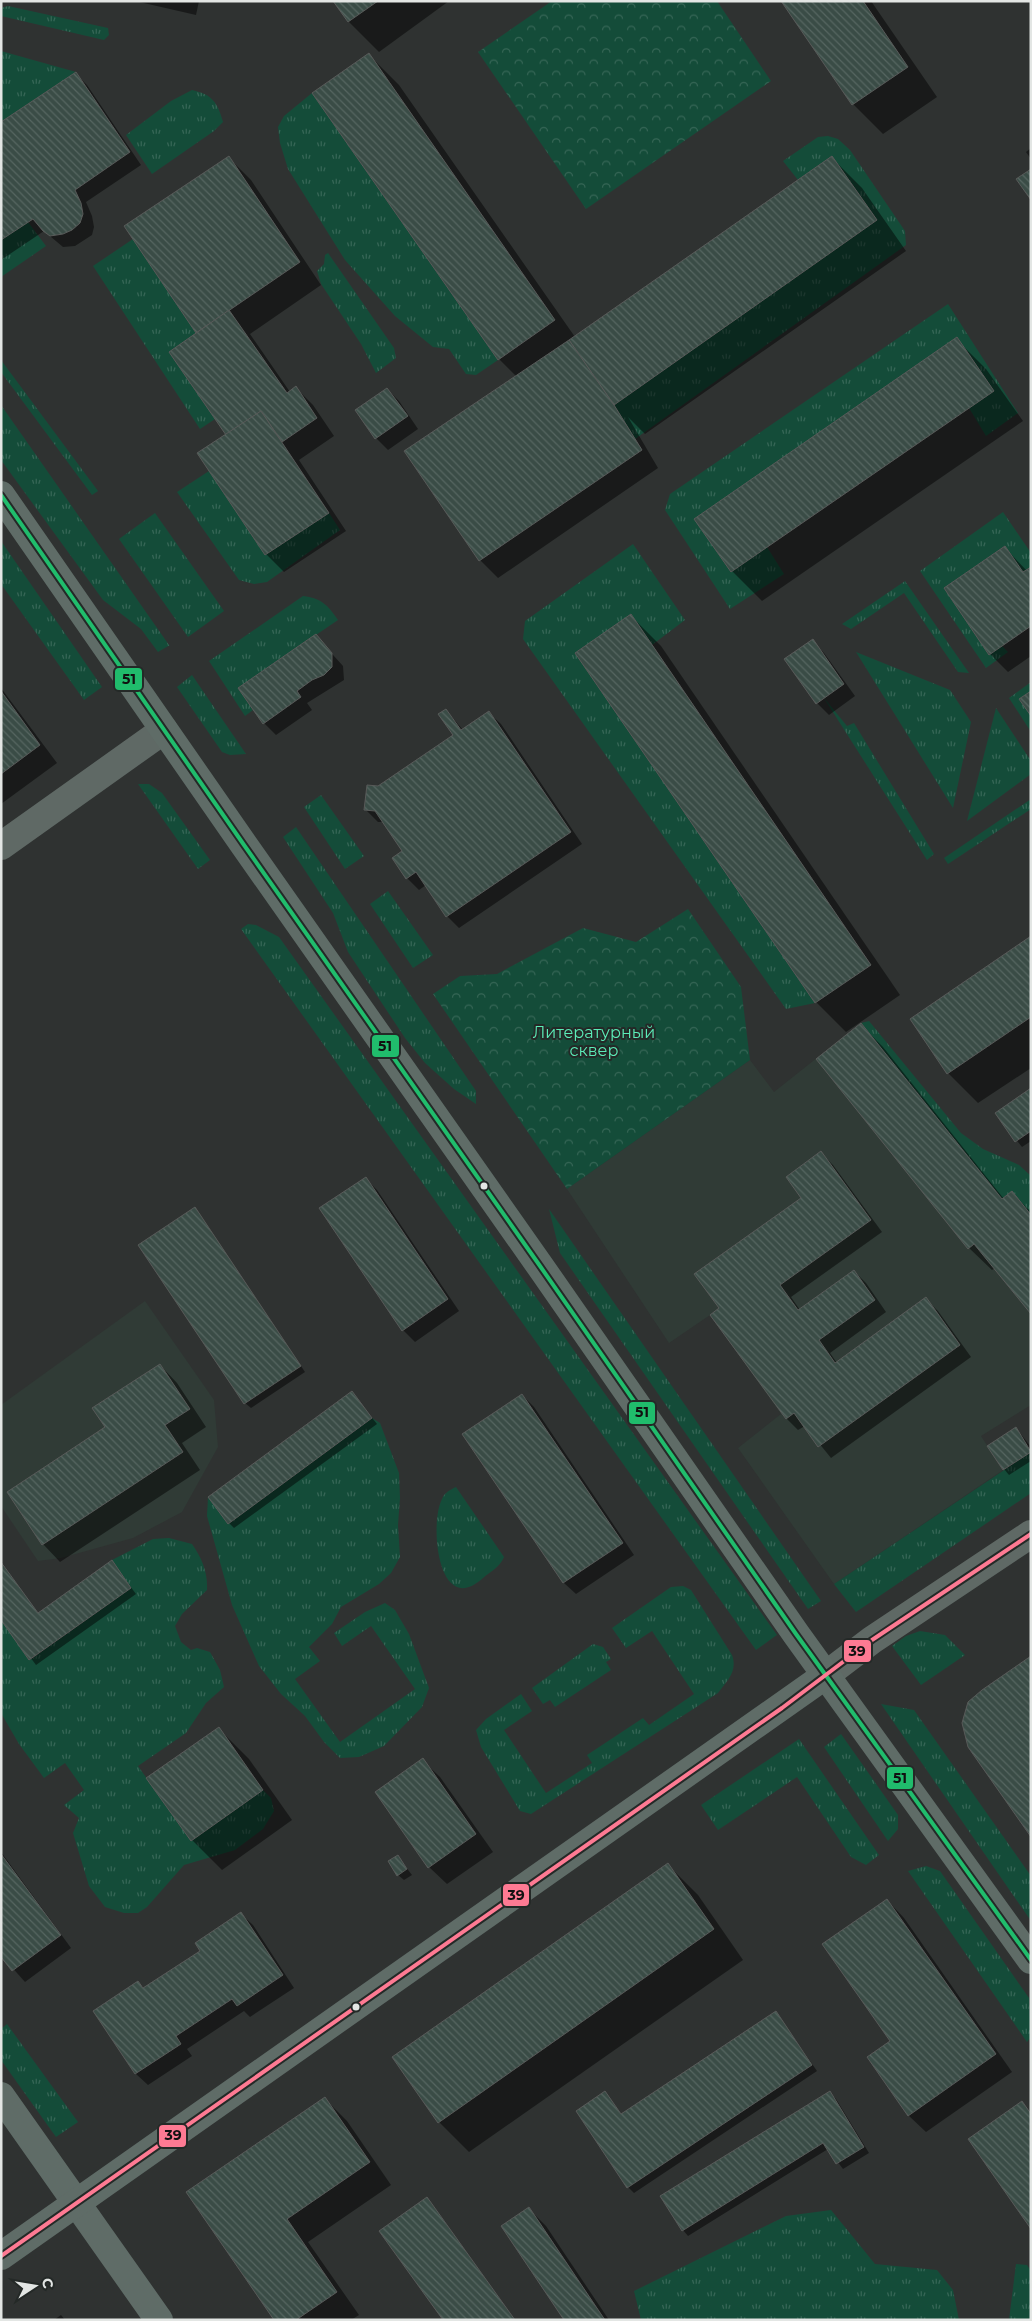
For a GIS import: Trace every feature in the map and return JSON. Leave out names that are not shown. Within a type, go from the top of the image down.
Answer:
[{"type":"main road","points":[[1,494],[164,730],[826,1675],[1031,1960]]},
{"type":"main road","points":[[1,2256],[782,1708],[826,1675]]},
{"type":"main road","points":[[1,2096],[77,2201],[159,2320]]},
{"type":"street","points":[[1,846],[164,730]]},
{"type":"street","points":[[826,1675],[872,1640],[1031,1534]]},
{"type":"shaded area","points":[[861,1023],[1002,1199],[1012,1191],[1031,1215],[1031,1405],[981,1436],[1003,1470],[834,1584],[738,1448],[781,1414],[710,1315],[669,1343],[567,1189],[750,1060],[774,1092]]},
{"type":"shaded area","points":[[145,1301],[214,1400],[218,1447],[182,1512],[133,1538],[61,1558],[38,1561],[1,1506],[1,1405]]},
{"type":"green space","points":[[552,1],[717,1],[771,81],[586,209],[478,52]]},
{"type":"green space","points":[[8,6],[108,28],[109,35],[104,40],[1,16],[1,8]]},
{"type":"green space","points":[[1,51],[76,72],[1,122]]},
{"type":"green space","points":[[192,90],[205,94],[213,100],[219,109],[223,122],[214,131],[152,174],[126,135],[171,101]]},
{"type":"green space","points":[[312,93],[498,360],[476,375],[466,374],[449,349],[433,347],[395,316],[345,260],[288,169],[280,143],[278,127],[284,116]]},
{"type":"green space","points":[[828,136],[838,139],[850,150],[905,231],[906,245],[635,439],[614,405],[877,220],[832,156],[798,180],[783,161],[818,137]]},
{"type":"green space","points":[[28,222],[46,246],[1,277],[1,240]]},
{"type":"green space","points":[[133,239],[196,333],[169,352],[215,419],[200,429],[93,266]]},
{"type":"green space","points":[[328,253],[394,348],[396,358],[376,373],[361,344],[321,284],[317,271],[324,264],[325,255]]},
{"type":"green space","points":[[948,304],[1018,413],[986,436],[969,408],[695,519],[731,572],[767,547],[784,574],[730,609],[665,510],[670,494]]},
{"type":"green space","points":[[1,360],[98,491],[92,495],[1,372]]},
{"type":"green space","points":[[1,405],[170,645],[158,652],[141,629],[103,600],[1,460]]},
{"type":"green space","points":[[209,471],[265,555],[329,513],[340,530],[267,582],[254,584],[239,580],[177,492]]},
{"type":"green space","points":[[1003,512],[1031,553],[1031,567],[1023,572],[1005,546],[944,588],[989,655],[1002,646],[1008,652],[986,668],[920,571]]},
{"type":"green space","points":[[155,513],[224,611],[188,637],[119,539]]},
{"type":"green space","points":[[1,541],[102,687],[84,700],[1,584]]},
{"type":"green space","points":[[633,544],[685,620],[652,645],[631,615],[575,653],[815,1003],[786,1009],[523,639],[525,621]]},
{"type":"green space","points":[[905,581],[969,673],[958,672],[904,593],[851,629],[842,624]]},
{"type":"green space","points":[[303,596],[315,598],[324,603],[338,620],[238,688],[253,710],[245,716],[209,661]]},
{"type":"green space","points":[[856,652],[950,690],[971,722],[953,808]]},
{"type":"green space","points":[[192,675],[246,754],[230,755],[222,752],[177,687]]},
{"type":"green space","points":[[1031,682],[1031,691],[1019,699],[1031,716],[1031,732],[1009,698]]},
{"type":"green space","points":[[824,698],[847,726],[854,723],[934,854],[927,860]]},
{"type":"green space","points":[[996,708],[1031,761],[1031,774],[967,821]]},
{"type":"green space","points":[[138,784],[149,784],[162,793],[210,860],[198,869]]},
{"type":"green space","points":[[321,795],[364,856],[345,869],[304,807]]},
{"type":"green space","points":[[1031,799],[1031,809],[948,864],[944,858]]},
{"type":"green space","points":[[296,827],[476,1091],[476,1104],[454,1089],[425,1063],[405,1038],[348,952],[333,913],[283,837]]},
{"type":"green space","points":[[388,891],[433,955],[413,968],[370,904]]},
{"type":"green space","name":"Литературный сквер","points":[[688,909],[741,987],[750,1060],[567,1189],[433,994],[460,976],[497,974],[583,928],[636,942]]},
{"type":"green space","points":[[248,924],[256,925],[279,937],[777,1635],[756,1650],[241,929]]},
{"type":"green space","points":[[869,1021],[961,1133],[983,1149],[1019,1165],[1031,1176],[1031,1215],[1012,1191],[1002,1199],[861,1023]]},
{"type":"green space","points":[[549,1209],[821,1601],[808,1609],[560,1253]]},
{"type":"green space","points":[[372,1418],[380,1423],[399,1473],[398,1525],[400,1557],[391,1573],[379,1584],[341,1607],[332,1624],[309,1647],[320,1661],[295,1679],[340,1742],[415,1689],[371,1626],[342,1646],[334,1633],[365,1612],[385,1603],[395,1610],[409,1634],[429,1688],[422,1707],[384,1746],[359,1757],[340,1758],[324,1742],[305,1716],[281,1694],[259,1666],[232,1605],[207,1516],[208,1497],[228,1523]]},
{"type":"green space","points":[[1031,1452],[1031,1493],[856,1612],[834,1584]]},
{"type":"green space","points":[[456,1487],[504,1557],[495,1569],[468,1587],[456,1586],[447,1578],[437,1546],[438,1511],[446,1493]]},
{"type":"green space","points":[[169,1538],[192,1544],[204,1566],[207,1584],[207,1590],[182,1614],[175,1626],[181,1642],[191,1650],[197,1648],[210,1652],[220,1670],[224,1687],[206,1703],[186,1733],[138,1766],[191,1841],[263,1790],[271,1798],[274,1811],[263,1829],[235,1850],[184,1865],[147,1907],[138,1913],[124,1913],[105,1907],[89,1886],[73,1833],[79,1818],[64,1805],[84,1790],[65,1763],[44,1778],[19,1744],[1,1713],[1,1620],[30,1660],[131,1588],[112,1560],[153,1539]]},
{"type":"green space","points":[[683,1586],[691,1590],[732,1655],[734,1666],[728,1680],[718,1693],[531,1814],[520,1811],[481,1747],[476,1730],[486,1719],[521,1694],[532,1711],[504,1730],[546,1793],[592,1763],[587,1755],[643,1718],[649,1725],[694,1694],[652,1631],[626,1648],[612,1628],[671,1587]]},
{"type":"green space","points":[[920,1631],[945,1635],[965,1655],[921,1685],[892,1646],[906,1636]]},
{"type":"green space","points":[[593,1644],[603,1647],[611,1659],[606,1662],[611,1670],[555,1707],[550,1700],[543,1704],[532,1688]]},
{"type":"green space","points":[[881,1704],[914,1710],[1031,1876],[1031,1921]]},
{"type":"green space","points":[[841,1734],[898,1815],[898,1829],[888,1841],[824,1747]]},
{"type":"green space","points":[[799,1739],[879,1855],[866,1865],[851,1857],[797,1777],[718,1830],[701,1805]]},
{"type":"green space","points":[[926,1866],[940,1871],[1029,1998],[1031,2037],[1027,2042],[908,1871]]},
{"type":"green space","points":[[7,2024],[78,2122],[56,2137],[1,2060],[1,2029]]},
{"type":"green space","points":[[831,2210],[875,2264],[937,2270],[953,2290],[959,2320],[641,2320],[634,2291],[786,2216]]},
{"type":"green space","points":[[1016,2264],[1027,2265],[1031,2271],[1031,2320],[1009,2320]]},
{"type":"building","points":[[333,1],[378,1],[348,22]]},
{"type":"building","points":[[781,1],[863,1],[908,67],[852,105]]},
{"type":"building","points":[[369,53],[555,320],[498,360],[312,93]]},
{"type":"building","points":[[76,72],[130,152],[75,190],[81,203],[83,214],[80,223],[72,230],[50,236],[33,219],[1,240],[1,122]]},
{"type":"building","points":[[229,156],[300,262],[196,333],[124,226]]},
{"type":"building","points":[[832,156],[877,220],[614,405],[569,340]]},
{"type":"building","points":[[1031,169],[1031,200],[1016,179]]},
{"type":"building","points":[[229,310],[287,393],[296,386],[317,418],[282,442],[261,411],[226,435],[169,352]]},
{"type":"building","points":[[957,337],[994,391],[731,572],[694,519]]},
{"type":"building","points":[[569,340],[614,405],[642,450],[479,561],[404,451]]},
{"type":"building","points":[[387,388],[408,416],[375,439],[355,410]]},
{"type":"building","points":[[261,411],[329,513],[265,555],[197,453]]},
{"type":"building","points":[[1005,546],[1023,572],[1031,567],[1031,626],[989,655],[944,588]]},
{"type":"building","points":[[631,614],[871,965],[815,1003],[575,653]]},
{"type":"building","points":[[316,634],[332,653],[332,667],[324,675],[312,680],[297,691],[301,697],[263,724],[238,688]]},
{"type":"building","points":[[813,639],[844,684],[816,704],[784,659]]},
{"type":"building","points":[[1,691],[40,745],[1,774]]},
{"type":"building","points":[[1031,691],[1031,716],[1019,699]]},
{"type":"building","points":[[446,709],[461,730],[489,711],[571,832],[446,917],[416,872],[406,879],[392,858],[402,851],[375,811],[364,810],[367,785],[378,786],[453,735],[438,714]]},
{"type":"building","points":[[1031,936],[1031,1017],[947,1074],[910,1019]]},
{"type":"building","points":[[861,1023],[1002,1199],[1012,1191],[1031,1215],[1031,1314],[974,1244],[968,1249],[816,1059]]},
{"type":"building","points":[[1031,1088],[1031,1131],[1015,1142],[995,1113]]},
{"type":"building","points":[[821,1151],[871,1220],[780,1285],[798,1310],[854,1270],[875,1300],[819,1340],[835,1363],[926,1297],[960,1345],[818,1447],[794,1413],[786,1419],[710,1315],[719,1308],[694,1274],[801,1198],[786,1177]]},
{"type":"building","points":[[366,1177],[448,1299],[402,1331],[319,1208]]},
{"type":"building","points":[[195,1207],[301,1366],[244,1404],[138,1245]]},
{"type":"building","points":[[160,1364],[190,1409],[165,1425],[183,1452],[42,1545],[7,1492],[105,1427],[92,1408]]},
{"type":"building","points":[[352,1391],[372,1418],[228,1524],[208,1497]]},
{"type":"building","points":[[522,1394],[623,1543],[563,1583],[462,1434]]},
{"type":"building","points":[[1016,1427],[1031,1452],[1003,1470],[987,1446]]},
{"type":"building","points":[[112,1560],[131,1588],[29,1660],[1,1620],[1,1562],[38,1613]]},
{"type":"building","points":[[1031,1656],[1031,1837],[968,1747],[962,1723],[968,1702]]},
{"type":"building","points":[[219,1727],[263,1790],[191,1841],[146,1778]]},
{"type":"building","points":[[423,1758],[476,1834],[428,1868],[375,1792]]},
{"type":"building","points":[[1,1854],[61,1935],[12,1971],[1,1957]]},
{"type":"building","points":[[398,1855],[407,1869],[397,1876],[388,1861]]},
{"type":"building","points":[[668,1863],[714,1929],[438,2123],[392,2057]]},
{"type":"building","points":[[887,1899],[996,2054],[908,2116],[867,2057],[890,2041],[822,1944]]},
{"type":"building","points":[[241,1912],[283,1975],[237,2006],[232,1999],[176,2036],[181,2044],[135,2074],[93,2011],[138,1981],[143,1988],[200,1951],[195,1943]]},
{"type":"building","points":[[776,2011],[812,2065],[627,2188],[576,2111],[605,2091],[621,2114]]},
{"type":"building","points":[[830,2091],[864,2147],[836,2164],[823,2143],[682,2231],[660,2196]]},
{"type":"building","points":[[325,2097],[370,2162],[287,2219],[337,2292],[296,2320],[274,2320],[186,2192]]},
{"type":"building","points":[[1022,2101],[1031,2114],[1031,2229],[968,2139]]},
{"type":"building","points":[[427,2197],[515,2320],[443,2320],[379,2231]]},
{"type":"building","points":[[529,2207],[605,2320],[564,2320],[501,2226]]},
{"type":"transit line","name":"51","points":[[1,495],[796,1634],[1031,1960]]},
{"type":"transit line","name":"39","points":[[1,2256],[782,1708],[872,1640],[1031,1534]]}]
